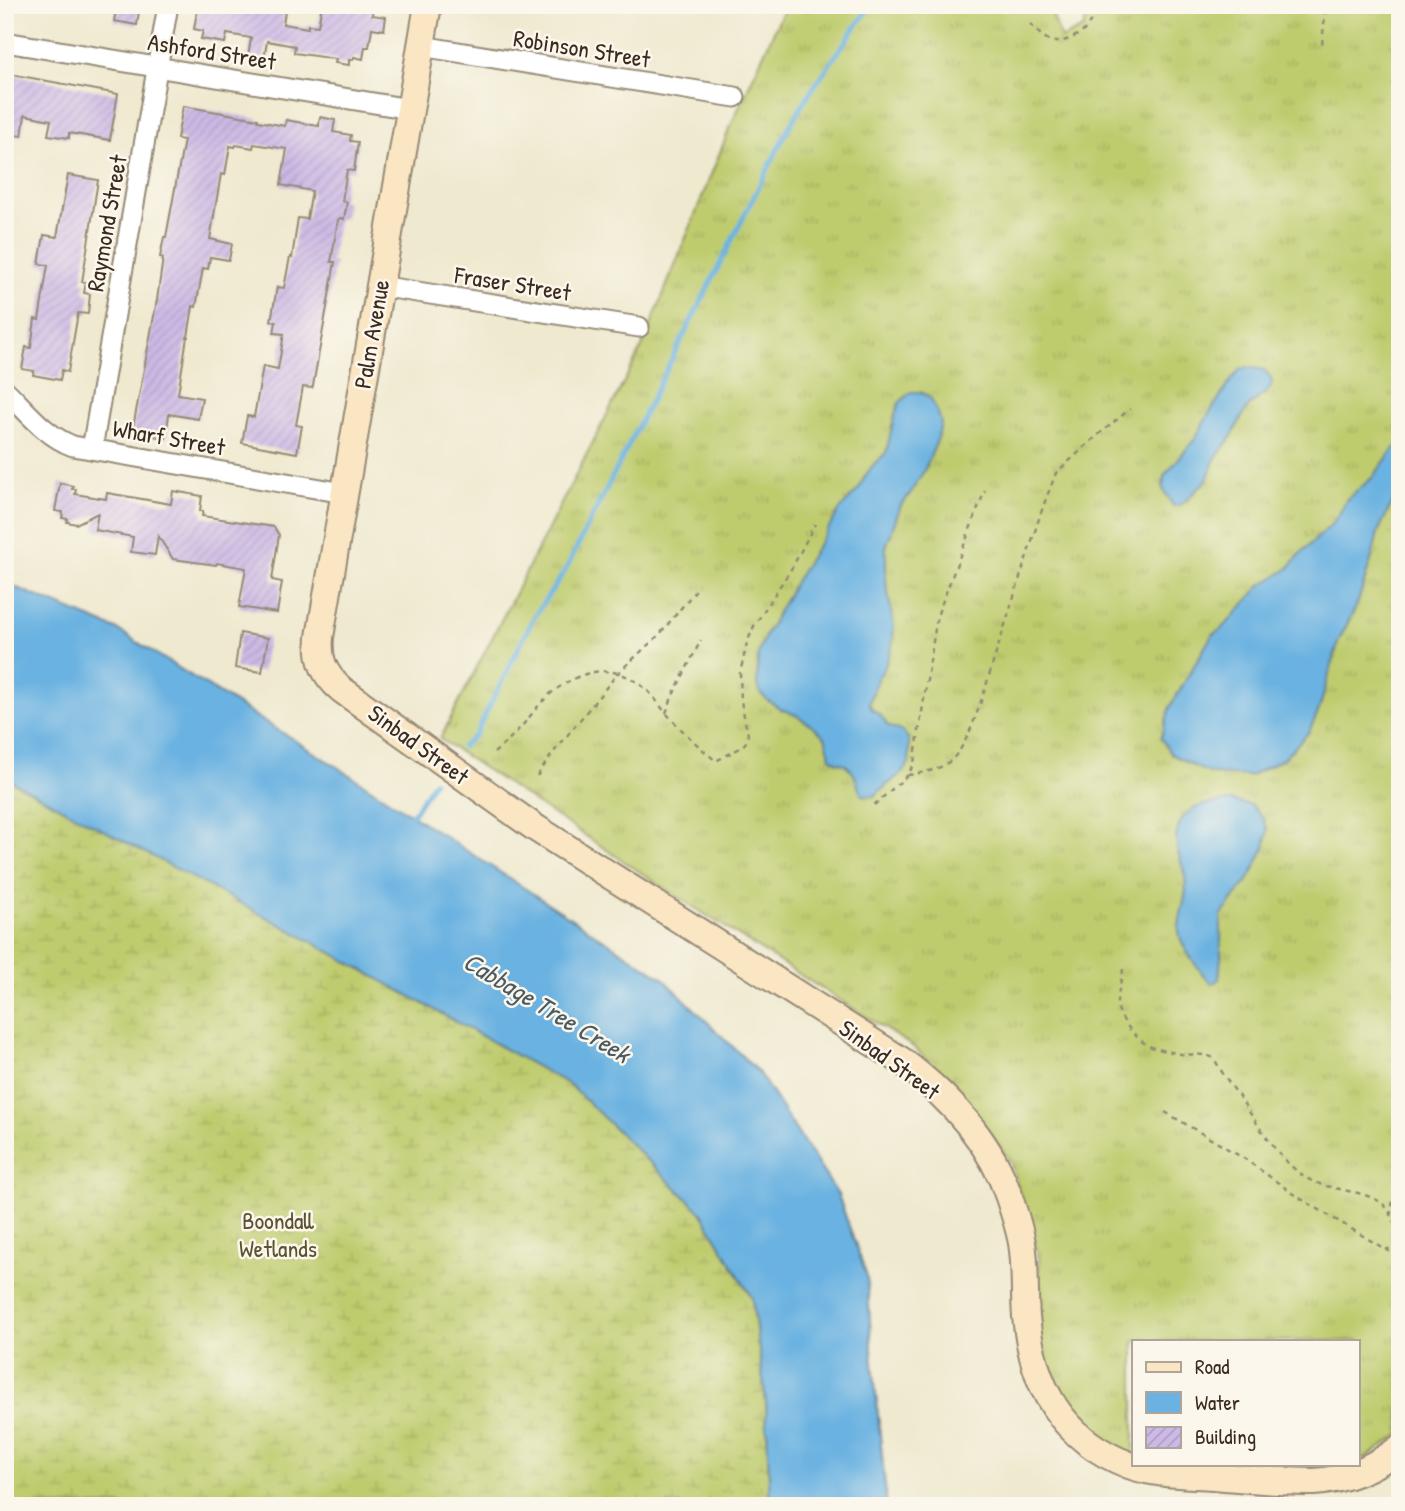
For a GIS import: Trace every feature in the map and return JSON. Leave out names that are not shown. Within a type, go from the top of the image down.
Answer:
[{"type":"street","name":"Raymond Street","points":[[92,449],[168,5]]},
{"type":"street","name":"Palm Avenue","points":[[321,663],[320,637],[428,5]]},
{"type":"street","name":"Ashford Street","points":[[5,42],[410,109]]},
{"type":"street","name":"Robinson Street","points":[[421,46],[735,97]]},
{"type":"street","name":"Fraser Street","points":[[379,286],[639,327]]},
{"type":"street","name":"Wharf Street","points":[[5,390],[50,434],[73,446],[344,492]]},
{"type":"street","name":"Sinbad Street","points":[[321,663],[328,676],[342,690],[534,827],[902,1061],[938,1091],[992,1157],[1008,1194],[1021,1240],[1027,1325],[1038,1377],[1058,1411],[1083,1438],[1116,1459],[1148,1470],[1294,1482],[1326,1481],[1340,1477],[1364,1469],[1400,1448]]},
{"type":"path","points":[[1030,24],[1046,39],[1055,43],[1063,42],[1081,35],[1096,5]]},
{"type":"path","points":[[1322,44],[1326,5]]},
{"type":"path","points":[[908,775],[944,765],[956,756],[963,745],[983,695],[1056,474],[1130,409]]},
{"type":"path","points":[[874,805],[908,775],[914,763],[937,616],[985,490]]},
{"type":"path","points":[[494,753],[548,696],[563,685],[579,675],[608,670],[640,685],[651,694],[695,743],[716,761],[742,747],[748,735],[741,701],[740,673],[747,643],[754,626],[793,566],[815,524]]},
{"type":"path","points":[[537,776],[553,752],[618,673],[660,634],[699,586]]},
{"type":"path","points":[[666,713],[701,640]]},
{"type":"path","points":[[1123,969],[1118,1011],[1144,1043],[1169,1052],[1185,1055],[1195,1053],[1214,1058],[1272,1145],[1303,1176],[1326,1188],[1372,1199],[1384,1206],[1399,1234],[1394,1247],[1385,1250]]},
{"type":"path","points":[[1166,1112],[1245,1159],[1298,1197],[1400,1258]]},
{"type":"path","points":[[1391,1216],[1400,1167]]},
{"type":"green space","points":[[786,5],[1049,5],[1061,39],[1083,28],[1092,5],[1400,5],[1400,1435],[1367,1457],[1360,1459],[1360,1340],[1132,1340],[1132,1454],[1086,1429],[1061,1404],[1040,1341],[1039,1257],[1010,1161],[960,1094],[915,1048],[676,896],[440,739],[643,345],[731,125]]},
{"type":"green space","name":"Boondall Wetlands","points":[[5,776],[570,1085],[701,1212],[752,1298],[766,1402],[770,1506],[5,1506]]},
{"type":"green space","points":[[1228,1466],[1340,1466],[1328,1470]]},
{"type":"water","points":[[1248,367],[1264,370],[1270,376],[1270,389],[1244,413],[1232,436],[1215,459],[1207,480],[1182,504],[1173,506],[1163,489],[1164,476],[1195,439],[1240,369]]},
{"type":"water","points":[[911,392],[922,392],[931,399],[941,423],[937,441],[925,469],[901,505],[886,547],[886,581],[894,626],[892,647],[869,703],[888,726],[903,732],[909,739],[909,763],[904,771],[874,796],[862,795],[851,770],[831,758],[825,737],[814,727],[781,709],[761,694],[757,684],[758,654],[795,582],[841,508],[859,489],[874,464],[886,453],[899,403]]},
{"type":"water","points":[[1400,443],[1400,481],[1378,532],[1357,605],[1339,640],[1319,710],[1309,732],[1283,759],[1250,776],[1212,774],[1171,754],[1161,738],[1170,707],[1212,635],[1223,628],[1261,585],[1288,569],[1329,527],[1347,499],[1372,478]]},
{"type":"water","name":"Cabbage Tree Creek","points":[[5,583],[116,629],[350,775],[663,978],[758,1072],[838,1195],[867,1277],[887,1506],[770,1506],[766,1402],[752,1298],[701,1212],[570,1085],[289,929],[5,778]]},
{"type":"water","points":[[1232,801],[1251,805],[1263,818],[1268,830],[1265,847],[1251,876],[1221,916],[1219,979],[1212,984],[1191,958],[1180,935],[1179,924],[1186,886],[1176,836],[1180,823],[1189,811],[1202,805]]},
{"type":"building","points":[[117,5],[140,5],[137,25],[114,21]]},
{"type":"building","points":[[198,5],[286,5],[283,24],[308,28],[308,25],[318,26],[322,5],[373,5],[372,15],[386,17],[384,30],[372,28],[369,47],[365,47],[363,59],[354,57],[349,60],[349,65],[335,63],[336,59],[294,53],[295,46],[267,41],[264,59],[248,56],[251,38],[227,34],[225,43],[201,39],[203,31],[194,29]]},
{"type":"building","points":[[10,74],[118,94],[110,140],[69,133],[69,138],[48,135],[51,120],[25,115],[22,136],[5,134],[5,100]]},
{"type":"building","points":[[183,106],[285,126],[286,120],[319,126],[320,117],[335,120],[333,132],[351,135],[350,141],[358,142],[354,171],[347,170],[342,201],[347,202],[344,219],[338,220],[331,262],[335,262],[313,386],[303,387],[296,425],[302,426],[297,453],[242,443],[247,416],[254,417],[263,366],[278,369],[284,334],[274,333],[276,322],[271,321],[277,287],[284,288],[298,218],[307,219],[312,191],[281,185],[287,149],[254,144],[253,148],[230,146],[225,175],[221,174],[210,239],[232,244],[229,260],[210,257],[208,269],[203,268],[196,307],[193,306],[178,394],[202,398],[198,419],[169,414],[166,438],[132,433],[157,300],[163,258],[160,257],[184,140],[177,139]]},
{"type":"building","points":[[68,175],[98,180],[82,282],[86,282],[84,293],[90,294],[88,314],[78,313],[68,372],[62,370],[60,380],[33,375],[34,371],[22,369],[26,347],[31,348],[35,319],[39,320],[48,265],[39,264],[44,235],[57,237]]},
{"type":"building","points":[[60,483],[73,486],[72,489],[76,489],[75,494],[106,499],[107,493],[171,504],[173,491],[202,496],[202,516],[274,527],[279,535],[272,580],[282,582],[277,613],[239,607],[246,568],[173,559],[158,536],[155,555],[131,552],[133,537],[95,530],[98,513],[76,524],[67,522],[68,519],[62,518],[63,512],[55,511]]},
{"type":"building","points":[[240,633],[268,638],[262,672],[235,668]]},
{"type":"waterway","points":[[462,747],[475,735],[535,615],[565,571],[789,127],[871,5]]},
{"type":"waterway","points":[[409,820],[434,781]]}]
